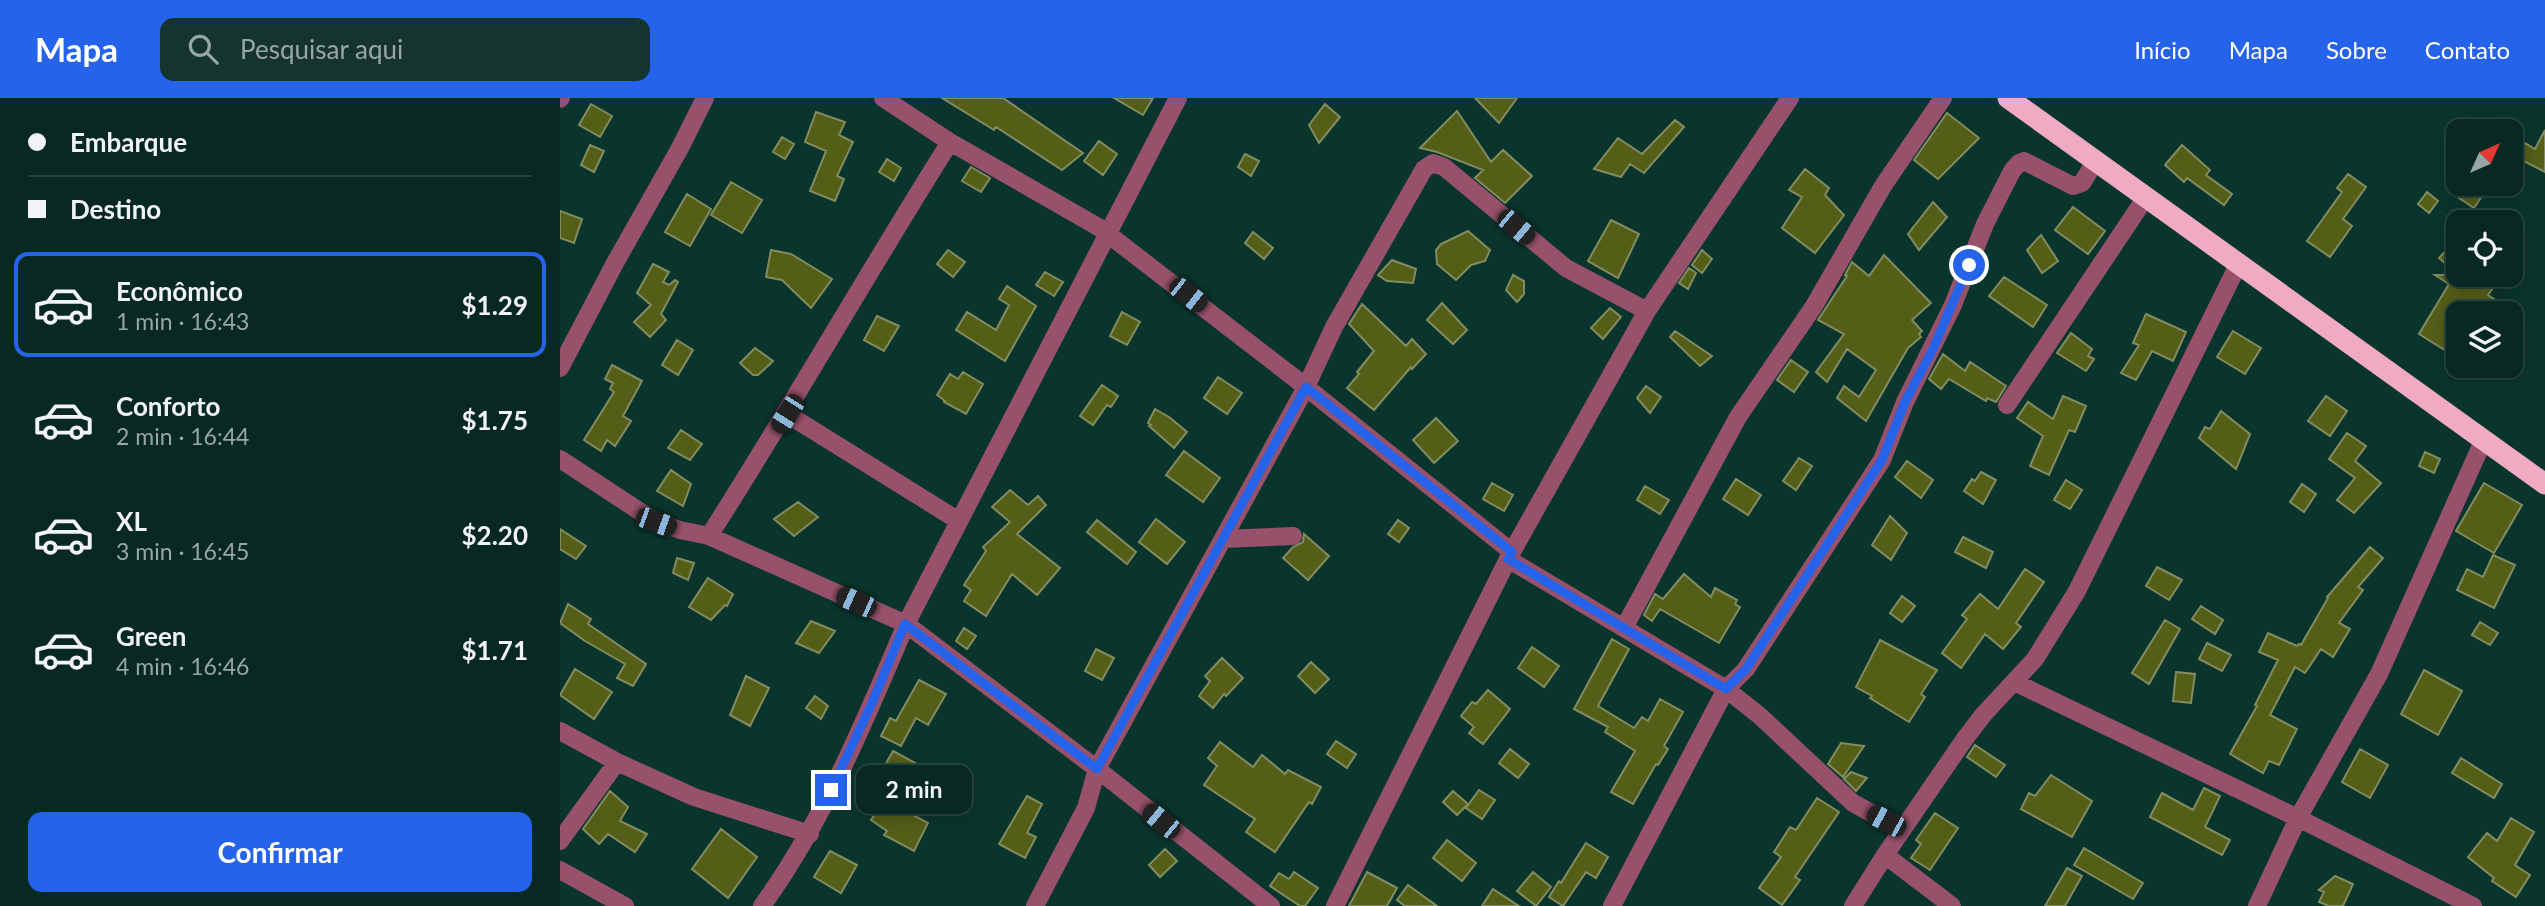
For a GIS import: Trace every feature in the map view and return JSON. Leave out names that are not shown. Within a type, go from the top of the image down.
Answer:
[{"type":"highway","points":[[2008,98],[2545,484]]},
{"type":"street","points":[[560,368],[705,98]]},
{"type":"street","points":[[883,98],[950,142],[1109,234],[1306,387],[1510,555],[1726,689],[1760,716],[1853,803],[1902,830]]},
{"type":"street","points":[[762,906],[810,834],[872,703],[905,624],[1178,98]]},
{"type":"street","points":[[1335,906],[1510,555],[1647,312],[1790,98]]},
{"type":"street","points":[[1624,628],[1738,417],[1814,306],[1883,186],[1943,98]]},
{"type":"street","points":[[709,537],[787,414],[881,253],[950,142]]},
{"type":"street","points":[[1612,906],[1726,689],[1746,669],[1882,460],[1905,402],[1953,305],[1985,224],[2012,171],[2024,160],[2073,186],[2082,183],[2095,162]]},
{"type":"street","points":[[1035,906],[1086,808],[1097,769],[1306,387],[1341,315],[1424,169],[1433,163],[1444,167],[1566,268],[1647,312]]},
{"type":"street","points":[[2007,405],[2146,197]]},
{"type":"street","points":[[1853,906],[1902,830],[1983,715],[2035,659],[2077,591],[2239,263]]},
{"type":"street","points":[[787,414],[959,521]]},
{"type":"street","points":[[2257,906],[2298,818],[2379,674],[2484,439]]},
{"type":"street","points":[[560,459],[656,522],[709,537],[905,624],[1097,769],[1271,906]]},
{"type":"street","points":[[1223,539],[1293,536]]},
{"type":"street","points":[[2014,682],[2298,818],[2473,906]]},
{"type":"street","points":[[560,731],[617,762],[694,797],[810,834]]},
{"type":"street","points":[[560,841],[617,762]]},
{"type":"street","points":[[1885,855],[1952,906]]},
{"type":"street","points":[[560,870],[625,906]]},
{"type":"building","points":[[942,98],[1003,98],[1083,153],[1062,170],[996,127],[994,130]]},
{"type":"building","points":[[1114,98],[1153,98],[1143,115]]},
{"type":"building","points":[[1475,98],[1517,98],[1499,123]]},
{"type":"building","points":[[591,104],[612,116],[600,137],[579,125]]},
{"type":"building","points":[[1325,104],[1340,117],[1319,143],[1309,125]]},
{"type":"building","points":[[1457,111],[1491,162],[1503,150],[1532,176],[1505,203],[1475,178],[1483,170],[1420,148]]},
{"type":"building","points":[[816,112],[845,122],[839,135],[853,142],[837,176],[844,179],[835,201],[810,191],[826,151],[805,142]]},
{"type":"building","points":[[1947,113],[1979,138],[1938,179],[1914,160]]},
{"type":"building","points":[[1675,120],[1684,127],[1644,173],[1630,164],[1621,177],[1594,169],[1618,138],[1642,154]]},
{"type":"building","points":[[2545,130],[2545,172],[2524,161],[2525,143],[2535,149]]},
{"type":"building","points":[[782,137],[794,144],[785,159],[773,152]]},
{"type":"building","points":[[1099,141],[1117,154],[1103,175],[1084,161]]},
{"type":"building","points":[[590,145],[604,151],[594,172],[581,165]]},
{"type":"building","points":[[2182,145],[2210,170],[2206,175],[2232,194],[2224,205],[2187,178],[2184,182],[2165,165]]},
{"type":"building","points":[[1245,154],[1259,161],[1251,176],[1238,167]]},
{"type":"building","points":[[887,159],[901,168],[894,181],[879,172]]},
{"type":"building","points":[[971,167],[990,178],[981,192],[962,181]]},
{"type":"building","points":[[1805,169],[1829,188],[1825,195],[1844,215],[1815,253],[1782,228],[1802,197],[1789,190]]},
{"type":"building","points":[[2348,174],[2366,187],[2343,219],[2352,226],[2330,257],[2307,241],[2342,192],[2337,188]]},
{"type":"building","points":[[731,182],[762,200],[742,233],[711,215]]},
{"type":"building","points":[[2427,192],[2438,201],[2429,213],[2418,204]]},
{"type":"building","points":[[687,194],[711,209],[690,246],[665,232]]},
{"type":"building","points":[[2460,196],[2482,196],[2474,208],[2459,198]]},
{"type":"building","points":[[1933,202],[1947,217],[1919,250],[1908,234]]},
{"type":"building","points":[[2073,207],[2105,231],[2088,254],[2055,230]]},
{"type":"building","points":[[560,211],[582,219],[574,243],[560,238]]},
{"type":"building","points":[[1611,220],[1639,234],[1618,278],[1588,261]]},
{"type":"building","points":[[1468,231],[1490,250],[1485,261],[1471,265],[1456,280],[1437,264],[1436,250],[1441,244]]},
{"type":"building","points":[[1253,232],[1273,248],[1264,259],[1245,243]]},
{"type":"building","points":[[2041,235],[2058,261],[2042,273],[2027,250]]},
{"type":"building","points":[[771,250],[791,254],[832,279],[811,308],[782,280],[766,277]]},
{"type":"building","points":[[948,250],[965,262],[953,277],[937,264]]},
{"type":"building","points":[[1702,250],[1712,259],[1702,273],[1692,265]]},
{"type":"building","points":[[2446,250],[2446,264],[2439,258]]},
{"type":"building","points":[[1884,255],[1931,303],[1912,320],[1922,331],[1919,334],[1921,337],[1908,348],[1866,421],[1837,398],[1844,386],[1859,397],[1876,370],[1847,349],[1827,382],[1816,372],[1844,334],[1818,320],[1847,276],[1845,275],[1852,262],[1869,276]]},
{"type":"building","points":[[1392,260],[1416,269],[1413,283],[1387,281],[1378,275]]},
{"type":"building","points":[[653,264],[669,272],[663,282],[669,285],[675,280],[678,282],[661,314],[666,320],[650,337],[634,322],[651,305],[637,293]]},
{"type":"building","points":[[1689,268],[1696,273],[1688,289],[1679,283]]},
{"type":"building","points":[[1045,272],[1063,282],[1054,296],[1036,285]]},
{"type":"building","points":[[1513,275],[1524,281],[1524,294],[1517,302],[1506,290]]},
{"type":"building","points":[[2435,275],[2446,275],[2446,282]]},
{"type":"building","points":[[2004,277],[2047,305],[2033,327],[1989,296]]},
{"type":"building","points":[[1007,286],[1036,306],[1005,361],[956,330],[967,312],[996,330],[1009,305],[999,299]]},
{"type":"building","points":[[2447,287],[2494,287],[2488,295],[2497,301],[2446,301],[2446,351],[2419,334]]},
{"type":"building","points":[[1442,303],[1467,330],[1453,344],[1427,320]]},
{"type":"building","points":[[1362,304],[1406,346],[1412,339],[1426,354],[1412,369],[1411,367],[1374,410],[1347,388],[1374,351],[1349,324]]},
{"type":"building","points":[[1610,308],[1621,317],[1603,339],[1591,328]]},
{"type":"building","points":[[1122,312],[1140,322],[1127,345],[1110,336]]},
{"type":"building","points":[[2146,314],[2186,332],[2173,361],[2152,351],[2136,380],[2121,373],[2139,345],[2133,343]]},
{"type":"building","points":[[877,316],[899,326],[884,351],[864,340]]},
{"type":"building","points":[[1675,331],[1712,356],[1700,366],[1670,337]]},
{"type":"building","points":[[2233,331],[2261,348],[2245,374],[2217,357]]},
{"type":"building","points":[[2071,333],[2092,349],[2088,356],[2094,359],[2086,371],[2057,353]]},
{"type":"building","points":[[677,340],[693,350],[678,375],[662,365]]},
{"type":"building","points":[[755,348],[773,361],[758,375],[753,375],[740,363]]},
{"type":"building","points":[[1943,354],[1965,371],[1970,362],[2006,386],[1996,402],[1987,398],[1986,401],[1949,379],[1941,389],[1929,379]]},
{"type":"building","points":[[1791,360],[1808,372],[1794,392],[1777,380]]},
{"type":"building","points":[[612,365],[642,381],[623,416],[631,421],[615,446],[607,440],[601,451],[584,440],[614,392],[610,389],[613,383],[605,379]]},
{"type":"building","points":[[963,372],[983,384],[966,414],[937,395],[950,374],[958,379]]},
{"type":"building","points":[[1218,377],[1242,393],[1227,414],[1204,398]]},
{"type":"building","points":[[1102,385],[1118,396],[1111,407],[1107,405],[1093,425],[1080,416]]},
{"type":"building","points":[[1646,386],[1661,397],[1650,413],[1637,398]]},
{"type":"building","points":[[2063,396],[2086,406],[2075,432],[2069,430],[2049,475],[2030,466],[2043,436],[2017,418],[2028,402],[2053,419]]},
{"type":"building","points":[[2326,396],[2347,411],[2330,436],[2308,421]]},
{"type":"building","points":[[1155,409],[1187,432],[1174,448],[1149,426]]},
{"type":"building","points":[[2221,411],[2250,434],[2236,469],[2199,438],[2205,427],[2210,429]]},
{"type":"building","points":[[1436,418],[1458,441],[1434,463],[1413,440]]},
{"type":"building","points":[[681,430],[702,444],[690,460],[668,448]]},
{"type":"building","points":[[2347,433],[2366,446],[2355,461],[2381,483],[2354,513],[2337,500],[2355,478],[2329,459]]},
{"type":"building","points":[[1184,451],[1220,478],[1203,502],[1166,475]]},
{"type":"building","points":[[2425,452],[2440,459],[2434,473],[2419,466]]},
{"type":"building","points":[[1799,458],[1812,466],[1796,490],[1783,481]]},
{"type":"building","points":[[1907,461],[1933,480],[1921,498],[1895,477]]},
{"type":"building","points":[[671,470],[691,484],[683,506],[657,491]]},
{"type":"building","points":[[1981,472],[1996,480],[1983,504],[1964,491]]},
{"type":"building","points":[[1736,479],[1761,495],[1748,515],[1723,499]]},
{"type":"building","points":[[2066,480],[2082,490],[2070,509],[2054,500]]},
{"type":"building","points":[[1492,483],[1513,495],[1504,511],[1483,499]]},
{"type":"building","points":[[2484,483],[2522,505],[2494,553],[2456,531]]},
{"type":"building","points":[[2302,484],[2316,494],[2304,512],[2290,502]]},
{"type":"building","points":[[1645,486],[1669,500],[1660,514],[1637,500]]},
{"type":"building","points":[[1010,490],[1028,505],[1038,496],[1046,505],[1017,534],[1060,568],[1037,595],[1012,574],[986,616],[964,601],[971,590],[964,585],[986,551],[983,547],[1010,522],[992,507]]},
{"type":"building","points":[[798,502],[818,517],[794,536],[774,519]]},
{"type":"building","points":[[1890,516],[1907,533],[1891,560],[1872,545]]},
{"type":"building","points":[[1156,519],[1185,542],[1167,564],[1139,542]]},
{"type":"building","points":[[1097,520],[1136,552],[1127,564],[1087,532]]},
{"type":"building","points":[[1398,520],[1409,528],[1399,542],[1388,534]]},
{"type":"building","points":[[560,529],[586,546],[576,559],[560,549]]},
{"type":"building","points":[[1304,534],[1329,556],[1308,580],[1283,558],[1293,547],[1303,542]]},
{"type":"building","points":[[1963,537],[1993,552],[1986,568],[1955,552]]},
{"type":"building","points":[[2370,547],[2383,558],[2358,587],[2363,590],[2339,623],[2350,629],[2333,657],[2321,649],[2305,673],[2295,667],[2270,715],[2297,729],[2279,765],[2269,761],[2263,773],[2230,754],[2257,706],[2255,705],[2278,660],[2259,652],[2268,633],[2297,646],[2301,645],[2327,597]]},
{"type":"building","points":[[2493,555],[2515,565],[2494,608],[2457,590],[2467,569],[2483,577]]},
{"type":"building","points":[[677,558],[694,563],[688,580],[673,573]]},
{"type":"building","points":[[2157,567],[2182,580],[2169,600],[2146,586]]},
{"type":"building","points":[[2025,569],[2044,582],[2016,623],[2021,627],[2003,649],[1985,634],[1961,668],[1942,653],[1967,619],[1962,615],[1980,594],[1998,609]]},
{"type":"building","points":[[1684,574],[1711,597],[1715,588],[1737,600],[1735,604],[1740,607],[1719,643],[1660,609],[1652,621],[1644,615],[1655,594],[1663,599]]},
{"type":"building","points":[[708,578],[733,594],[727,606],[711,620],[689,607]]},
{"type":"building","points":[[1902,596],[1915,606],[1902,622],[1890,613]]},
{"type":"building","points":[[568,604],[591,619],[588,624],[646,664],[633,686],[617,678],[625,664],[560,623]]},
{"type":"building","points":[[2201,606],[2223,620],[2215,634],[2192,619]]},
{"type":"building","points":[[2165,620],[2180,629],[2149,684],[2132,673]]},
{"type":"building","points":[[811,621],[835,631],[819,653],[796,643]]},
{"type":"building","points":[[2480,622],[2498,633],[2490,645],[2472,635]]},
{"type":"building","points":[[964,628],[976,636],[967,649],[956,641]]},
{"type":"building","points":[[1612,639],[1629,649],[1598,706],[1634,728],[1642,717],[1648,721],[1660,699],[1683,712],[1664,746],[1668,749],[1633,804],[1611,792],[1635,751],[1605,732],[1608,727],[1574,709]]},
{"type":"building","points":[[1880,640],[1937,670],[1921,694],[1925,697],[1909,722],[1856,687]]},
{"type":"building","points":[[2207,643],[2231,655],[2222,671],[2199,659]]},
{"type":"building","points":[[1532,647],[1559,666],[1544,687],[1518,668]]},
{"type":"building","points":[[1096,649],[1114,658],[1102,680],[1085,671]]},
{"type":"building","points":[[1222,658],[1243,678],[1226,696],[1224,694],[1213,708],[1199,696],[1210,681],[1205,676]]},
{"type":"building","points":[[1311,662],[1329,679],[1315,693],[1298,676]]},
{"type":"building","points":[[575,669],[612,692],[594,719],[560,695]]},
{"type":"building","points":[[2424,670],[2462,691],[2438,735],[2401,714]]},
{"type":"building","points":[[2176,672],[2195,674],[2191,703],[2173,701]]},
{"type":"building","points":[[746,676],[769,688],[750,726],[730,715]]},
{"type":"building","points":[[919,680],[946,694],[928,725],[916,718],[901,746],[881,736],[890,718],[896,721]]},
{"type":"building","points":[[1488,690],[1510,709],[1483,744],[1469,733],[1474,727],[1461,716],[1472,702],[1476,704]]},
{"type":"building","points":[[815,696],[828,706],[821,719],[806,708]]},
{"type":"building","points":[[1336,741],[1356,754],[1347,768],[1327,754]]},
{"type":"building","points":[[1220,742],[1253,767],[1262,755],[1285,774],[1288,770],[1321,787],[1312,804],[1309,802],[1275,852],[1246,832],[1255,819],[1204,785],[1217,766],[1208,758]]},
{"type":"building","points":[[1841,743],[1864,746],[1843,777],[1828,764]]},
{"type":"building","points":[[1975,745],[2005,765],[1996,777],[1967,757]]},
{"type":"building","points":[[1510,749],[1529,764],[1518,778],[1499,763]]},
{"type":"building","points":[[2360,749],[2388,765],[2370,798],[2342,782]]},
{"type":"building","points":[[893,751],[928,770],[911,814],[928,823],[914,851],[884,835],[887,831],[871,820],[880,806],[890,813],[904,775],[885,765]]},
{"type":"building","points":[[2461,758],[2502,784],[2494,798],[2452,773]]},
{"type":"building","points":[[1851,772],[1867,778],[1856,791],[1844,779]]},
{"type":"building","points":[[2051,775],[2092,801],[2072,837],[2021,809],[2029,793],[2035,796]]},
{"type":"building","points":[[2204,788],[2220,796],[2205,827],[2230,840],[2222,855],[2150,817],[2162,793],[2193,810]]},
{"type":"building","points":[[1479,790],[1495,800],[1482,819],[1466,808]]},
{"type":"building","points":[[610,791],[628,807],[620,821],[647,834],[635,852],[608,834],[599,844],[583,829]]},
{"type":"building","points":[[1453,791],[1468,804],[1457,815],[1443,802]]},
{"type":"building","points":[[1027,796],[1042,804],[1027,833],[1036,837],[1025,858],[999,844]]},
{"type":"building","points":[[1817,798],[1839,812],[1795,877],[1800,880],[1782,905],[1759,888],[1781,857],[1774,852],[1790,827],[1796,830]]},
{"type":"building","points":[[1935,813],[1958,828],[1930,870],[1911,858],[1921,844],[1916,840]]},
{"type":"building","points":[[2511,818],[2534,832],[2515,865],[2530,875],[2516,897],[2492,881],[2494,878],[2468,857],[2487,833],[2497,841]]},
{"type":"building","points":[[721,829],[757,857],[728,898],[692,869]]},
{"type":"building","points":[[1447,840],[1476,863],[1462,881],[1433,858]]},
{"type":"building","points":[[1586,843],[1608,857],[1596,878],[1586,872],[1563,906],[1549,897]]},
{"type":"building","points":[[2084,848],[2143,883],[2133,899],[2074,865]]},
{"type":"building","points":[[1165,849],[1177,861],[1160,877],[1149,865]]},
{"type":"building","points":[[830,851],[857,865],[841,893],[814,877]]},
{"type":"building","points":[[2067,868],[2082,876],[2065,906],[2045,906]]},
{"type":"building","points":[[1294,872],[1318,888],[1305,906],[1300,906],[1270,886],[1279,873],[1289,879]]},
{"type":"building","points":[[1367,872],[1397,888],[1387,906],[1349,906]]},
{"type":"building","points":[[1533,872],[1551,887],[1536,906],[1517,891]]},
{"type":"building","points":[[2335,876],[2353,884],[2343,906],[2329,906],[2319,902],[2324,892],[2319,890]]},
{"type":"building","points":[[1408,885],[1437,906],[1405,906],[1397,900]]},
{"type":"building","points":[[1493,889],[1519,906],[1482,906]]},
{"type":"route","points":[[831,790],[905,624],[1097,769],[1306,387],[1512,552],[1508,559],[1726,689],[1746,669],[1882,460],[1905,402],[1933,349],[1969,265]]}]
